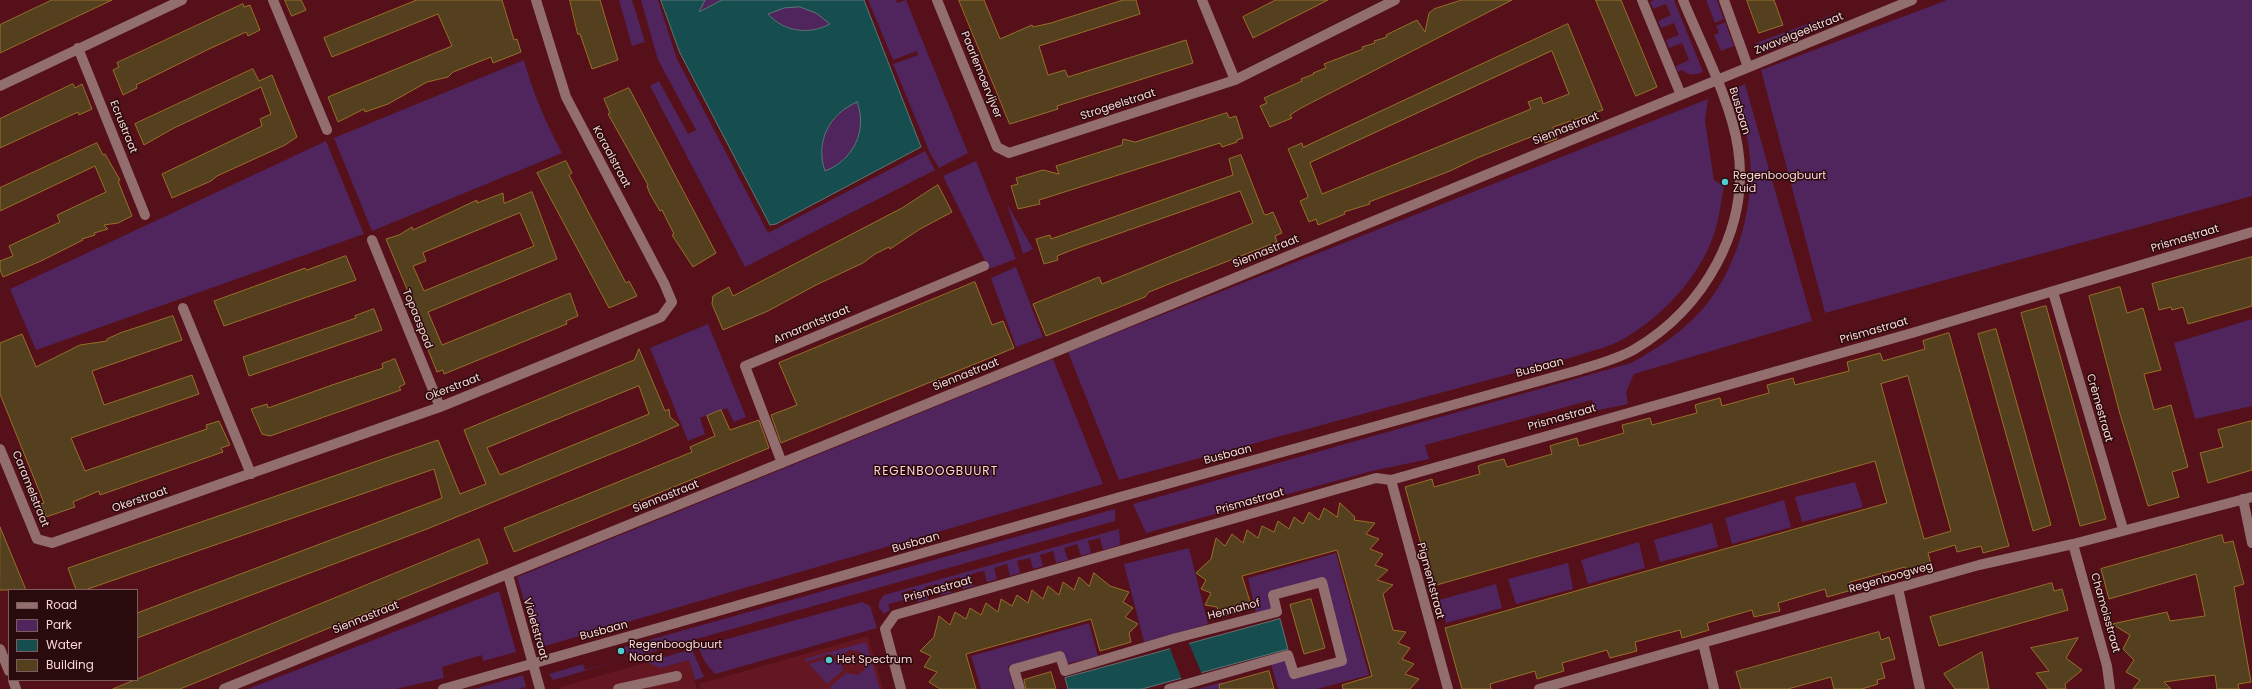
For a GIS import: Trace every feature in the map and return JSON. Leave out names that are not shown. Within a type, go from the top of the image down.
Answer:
[{"type":"street","points":[[0,86],[182,0]]},
{"type":"street","points":[[273,0],[327,130]]},
{"type":"street","name":"Koraalstraat","points":[[536,0],[566,97],[664,283],[672,302],[661,317]]},
{"type":"street","name":"Paarlemoervijver","points":[[938,0],[997,147],[1009,153]]},
{"type":"street","points":[[1202,0],[1235,80]]},
{"type":"street","name":"Strogeelstraat","points":[[1009,153],[1235,80],[1394,0]]},
{"type":"street","points":[[1642,0],[1681,95]]},
{"type":"street","name":"Busbaan","points":[[443,689],[532,662],[1579,370],[1607,362],[1635,349],[1674,322],[1700,293],[1715,271],[1729,234],[1736,204],[1739,173],[1738,147],[1723,96],[1683,0]]},
{"type":"street","points":[[1724,0],[1748,67]]},
{"type":"street","name":"Zwavelgeelstraat","points":[[1716,80],[1912,0]]},
{"type":"street","name":"Ecrustraat","points":[[78,48],[145,215]]},
{"type":"street","name":"Siennastraat","points":[[224,689],[508,575],[1716,80]]},
{"type":"street","name":"Prismastraat","points":[[901,689],[885,629],[895,615],[1376,478],[1391,480],[2053,292],[2252,232]]},
{"type":"street","name":"Topaaspad","points":[[372,240],[440,407]]},
{"type":"street","name":"Amarantstraat","points":[[782,463],[745,366],[984,266]]},
{"type":"street","name":"Crèmestraat","points":[[2053,292],[2123,529]]},
{"type":"street","points":[[184,308],[251,474]]},
{"type":"street","name":"Okerstraat","points":[[37,539],[52,543],[440,407],[661,317]]},
{"type":"street","name":"Caramelstraat","points":[[0,449],[37,539]]},
{"type":"street","name":"Pigmentstraat","points":[[1391,480],[1448,689]]},
{"type":"street","points":[[2248,498],[2252,543]]},
{"type":"street","name":"Regenboogweg","points":[[1538,689],[1979,565],[2073,544],[2123,529],[2248,498]]},
{"type":"street","name":"Chamoisstraat","points":[[2073,544],[2108,666],[2110,689]]},
{"type":"street","name":"Violetstraat","points":[[508,575],[540,689]]},
{"type":"street","name":"Hennahof","points":[[1020,689],[1014,669],[1060,656],[1065,671],[1176,638],[1277,612],[1273,595],[1322,582],[1342,660],[1294,674],[1288,655],[1169,689]]},
{"type":"street","points":[[1898,588],[1920,689]]},
{"type":"street","points":[[1704,643],[1714,689]]},
{"type":"street","points":[[0,649],[8,669]]},
{"type":"street","points":[[618,689],[677,676]]},
{"type":"shaded area","name":"Het Spectrum","points":[[868,636],[883,689],[701,689],[699,684]]},
{"type":"shaded area","points":[[687,651],[697,689],[560,689],[560,687]]},
{"type":"green space","points":[[619,0],[632,0],[645,42],[632,46]]},
{"type":"green space","points":[[641,0],[658,0],[677,59],[768,233],[925,151],[935,170],[745,267],[650,86],[659,81],[688,134],[696,130],[658,60]]},
{"type":"green space","points":[[705,0],[722,0],[698,12]]},
{"type":"green space","points":[[868,0],[896,0],[897,3],[906,0],[968,153],[939,168],[930,153],[893,64],[918,55],[917,51],[893,60]]},
{"type":"green space","points":[[1654,0],[1674,0],[1703,72],[1692,74],[1682,70],[1678,72],[1676,66],[1689,60],[1682,43],[1669,48],[1666,40],[1679,35],[1674,23],[1661,28],[1658,21],[1671,15],[1666,4],[1653,9],[1650,2]]},
{"type":"green space","points":[[1706,0],[1717,0],[1724,19],[1715,23]]},
{"type":"green space","points":[[1947,0],[2252,0],[2252,196],[1825,313],[1761,70]]},
{"type":"green space","points":[[800,7],[816,13],[830,24],[813,29],[797,30],[782,25],[768,14],[784,8]]},
{"type":"green space","points":[[1832,15],[1835,23],[1761,54],[1756,43]]},
{"type":"green space","points":[[1725,22],[1734,46],[1721,51],[1714,35],[1719,33],[1716,26]]},
{"type":"green space","points":[[524,60],[540,108],[562,153],[372,231],[334,138]]},
{"type":"green space","points":[[1745,84],[1812,321],[1634,374],[1626,392],[1628,404],[1594,411],[1592,400],[1425,445],[1429,459],[1372,471],[1146,533],[1133,504],[1631,363],[1656,349],[1671,338],[1686,326],[1709,301],[1734,258],[1742,233],[1748,207],[1750,156],[1745,128],[1732,90]]},
{"type":"green space","points":[[1708,99],[1705,121],[1714,180],[1724,186],[1716,228],[1700,265],[1690,279],[1666,307],[1639,329],[1613,344],[1573,357],[1119,480],[1068,352]]},
{"type":"green space","points":[[857,102],[860,113],[860,124],[856,143],[851,152],[844,159],[825,171],[822,150],[827,130],[839,114]]},
{"type":"green space","points":[[326,141],[364,234],[36,350],[10,289]]},
{"type":"green space","points":[[976,161],[1016,259],[989,269],[943,176]]},
{"type":"green space","points":[[1007,204],[1033,249],[1023,254]]},
{"type":"green space","points":[[1016,267],[1043,337],[1016,347],[991,278]]},
{"type":"green space","points":[[2252,319],[2252,406],[2195,419],[2174,343]]},
{"type":"green space","points":[[708,324],[746,417],[734,422],[727,408],[700,418],[705,434],[688,441],[650,348]]},
{"type":"green space","points":[[1053,359],[1103,484],[538,648],[517,577]]},
{"type":"green space","points":[[1855,482],[1863,507],[1802,522],[1795,497]]},
{"type":"green space","points":[[1784,500],[1791,527],[1732,544],[1725,518]]},
{"type":"green space","points":[[1115,509],[1115,521],[633,657],[626,653],[624,647]]},
{"type":"green space","points":[[1712,523],[1718,547],[1660,562],[1654,540]]},
{"type":"green space","points":[[1119,529],[1120,545],[1103,550],[1100,538],[1088,541],[1091,553],[1081,556],[1077,544],[1064,548],[1068,560],[1056,563],[1053,551],[1040,555],[1043,566],[1033,569],[1030,558],[1017,561],[1020,573],[1010,576],[1007,564],[994,568],[997,579],[987,582],[984,571],[971,574],[974,586],[963,589],[960,577],[947,581],[951,593],[941,595],[937,584],[925,587],[928,599],[918,602],[914,589],[901,593],[904,600],[888,604],[890,610],[884,614],[879,608],[879,602],[884,595]]},
{"type":"green space","points":[[1639,542],[1645,568],[1588,584],[1581,560]]},
{"type":"green space","points":[[1189,548],[1208,624],[1144,642],[1124,564]]},
{"type":"green space","points":[[1336,553],[1369,675],[1317,689],[1278,689],[1270,660],[1288,655],[1294,674],[1342,660],[1322,582],[1273,595],[1277,612],[1257,617],[1248,578]]},
{"type":"green space","points":[[1568,563],[1573,589],[1516,604],[1508,579]]},
{"type":"green space","points":[[1496,584],[1502,608],[1446,623],[1439,600]]},
{"type":"green space","points":[[499,591],[516,652],[483,661],[482,655],[442,667],[444,678],[396,689],[248,689]]},
{"type":"green space","points":[[862,602],[870,606],[877,628],[715,674],[705,662],[698,647]]},
{"type":"green space","points":[[1089,623],[1098,656],[1067,664],[1063,651],[1008,666],[1014,689],[981,689],[971,656]]},
{"type":"green space","points":[[866,642],[880,689],[831,689],[830,687],[846,673],[858,675],[864,670],[867,662],[861,652],[849,650],[841,657],[828,654],[806,662],[804,659]]},
{"type":"green space","points":[[692,649],[704,677],[695,680],[689,660],[660,668],[647,662]]},
{"type":"green space","points":[[828,658],[841,662],[843,670],[827,684],[809,664]]},
{"type":"green space","points":[[626,659],[553,680],[549,674],[583,664],[585,670]]},
{"type":"green space","points":[[523,675],[526,687],[518,689],[474,689]]},
{"type":"green space","points":[[1222,682],[1224,689],[1198,689]]},
{"type":"water","points":[[661,0],[705,0],[699,12],[722,0],[864,0],[921,147],[776,224],[770,225],[680,53]],"holes":[[[800,7],[816,13],[830,24],[814,30],[797,30],[781,25],[768,14],[784,8]],[[857,102],[861,123],[856,143],[843,160],[825,171],[822,160],[822,150],[823,140],[827,130],[832,121],[839,114],[847,107]]]},
{"type":"water","points":[[1280,619],[1288,649],[1142,689],[1068,689],[1065,678]]},
{"type":"pier","points":[[1188,641],[1202,674],[1182,680],[1169,646]]},
{"type":"building","points":[[52,0],[112,0],[0,53],[0,25]]},
{"type":"building","points":[[285,0],[301,0],[306,10],[292,16]]},
{"type":"building","points":[[417,0],[502,0],[514,40],[517,39],[521,52],[493,63],[491,57],[453,72],[448,77],[427,82],[388,104],[365,112],[364,109],[338,122],[328,97],[452,46],[438,14],[332,57],[324,38]]},
{"type":"building","points":[[570,0],[600,0],[618,60],[592,69],[580,34],[578,34]]},
{"type":"building","points":[[959,0],[984,0],[1000,39],[1032,25],[1033,27],[1051,23],[1123,0],[1136,0],[1140,14],[1039,46],[1048,75],[1065,70],[1068,77],[1186,40],[1193,63],[1057,106],[1058,109],[1010,124]]},
{"type":"building","points":[[1276,0],[1328,0],[1253,38],[1243,17]]},
{"type":"building","points":[[1462,0],[1512,0],[1301,108],[1290,115],[1292,118],[1270,127],[1260,106],[1267,103],[1264,98],[1302,81],[1301,79],[1326,68],[1324,64],[1363,49],[1362,47],[1375,43],[1374,41],[1387,37],[1386,35],[1417,20],[1425,32],[1429,13],[1434,9]]},
{"type":"building","points":[[1596,0],[1621,0],[1657,87],[1636,96]]},
{"type":"building","points":[[1747,0],[1774,0],[1783,25],[1759,33]]},
{"type":"building","points":[[243,4],[244,7],[250,5],[260,30],[248,36],[246,32],[209,49],[136,85],[137,88],[123,95],[113,70],[119,67],[117,63]]},
{"type":"building","points":[[1568,24],[1603,110],[1553,127],[1557,139],[1545,143],[1541,133],[1477,158],[1450,171],[1369,202],[1370,204],[1344,212],[1345,214],[1318,225],[1316,219],[1309,222],[1300,201],[1308,196],[1288,149],[1302,143],[1303,147]],"holes":[[[1552,51],[1569,94],[1543,104],[1541,97],[1528,102],[1531,109],[1322,194],[1310,163]]]},
{"type":"building","points":[[253,69],[259,81],[272,75],[297,137],[285,145],[172,198],[162,174],[262,126],[260,119],[271,114],[261,87],[174,128],[144,145],[135,124]]},
{"type":"building","points":[[73,84],[75,88],[82,84],[92,109],[79,115],[78,112],[0,148],[0,119]]},
{"type":"building","points":[[629,88],[716,253],[693,267],[672,235],[674,234],[662,210],[660,211],[650,194],[648,185],[608,114],[610,113],[604,99]]},
{"type":"building","points":[[1227,113],[1229,118],[1236,116],[1243,138],[1237,140],[1237,142],[1222,147],[1220,143],[1039,200],[1040,204],[1018,209],[1011,186],[1018,184],[1016,178],[1043,170],[1059,174],[1056,166],[1122,145],[1123,139],[1135,142]]},
{"type":"building","points":[[97,143],[103,155],[105,154],[120,180],[118,181],[132,216],[118,223],[104,225],[108,229],[94,233],[95,235],[82,239],[83,240],[41,261],[3,277],[0,270],[0,261],[13,256],[9,246],[60,222],[57,215],[106,192],[95,166],[0,211],[0,188]]},
{"type":"building","points":[[1241,155],[1264,214],[1266,215],[1273,212],[1282,233],[1275,236],[1277,242],[1149,292],[1145,297],[1046,336],[1033,304],[1099,277],[1102,284],[1253,223],[1240,191],[1072,250],[1057,256],[1058,260],[1044,264],[1036,239],[1050,235],[1051,239],[1233,175],[1229,159]]},
{"type":"building","points":[[566,161],[572,173],[569,175],[594,223],[626,283],[629,281],[637,296],[609,308],[537,173]]},
{"type":"building","points":[[938,185],[952,212],[920,229],[890,249],[889,247],[875,254],[863,263],[816,285],[768,311],[723,330],[712,304],[713,296],[729,287],[733,296],[902,208]]},
{"type":"building","points":[[532,192],[557,259],[428,312],[442,345],[570,293],[578,316],[566,321],[567,324],[444,374],[443,370],[437,372],[406,295],[409,294],[386,239],[399,235],[412,227],[413,230],[477,200],[477,203],[503,193],[504,203]],"holes":[[[520,213],[534,246],[424,291],[413,266],[426,261],[423,253]]]},
{"type":"building","points":[[346,256],[356,280],[224,326],[214,301],[305,268],[306,270]]},
{"type":"building","points":[[2252,257],[2252,306],[2188,324],[2183,307],[2172,310],[2171,307],[2159,310],[2152,284]]},
{"type":"building","points":[[975,282],[992,325],[1003,321],[1014,348],[781,443],[771,415],[797,405],[779,363]]},
{"type":"building","points":[[2120,287],[2127,313],[2143,308],[2161,370],[2144,374],[2154,410],[2171,405],[2188,467],[2172,472],[2179,497],[2148,506],[2120,414],[2089,296]]},
{"type":"building","points":[[2046,306],[2106,519],[2080,526],[2021,313]]},
{"type":"building","points":[[374,309],[382,330],[249,376],[243,357],[356,318],[355,316]]},
{"type":"building","points":[[173,316],[182,340],[92,371],[104,405],[192,375],[199,394],[71,438],[85,471],[207,429],[206,425],[219,421],[230,445],[221,448],[223,452],[100,495],[99,491],[73,502],[75,507],[46,517],[41,504],[44,503],[0,394],[0,343],[22,334],[36,367],[80,345],[107,341],[107,339],[120,333]]},
{"type":"building","points":[[1996,329],[2051,525],[2033,531],[1978,334]]},
{"type":"building","points":[[1949,333],[2009,546],[1983,553],[1981,546],[1957,552],[1955,545],[1928,553],[1932,568],[1907,575],[1905,567],[1850,582],[1852,590],[1827,597],[1825,589],[1778,603],[1780,611],[1754,617],[1752,610],[1707,623],[1709,630],[1682,638],[1680,630],[1635,642],[1637,651],[1610,658],[1607,650],[1562,663],[1564,671],[1537,679],[1535,671],[1490,684],[1491,689],[1462,689],[1445,628],[1887,503],[1875,461],[1433,586],[1405,487],[1432,479],[1434,487],[1480,474],[1478,466],[1504,459],[1507,467],[1552,454],[1550,446],[1556,444],[1577,438],[1579,446],[1624,433],[1622,425],[1650,418],[1652,425],[1697,413],[1695,405],[1701,403],[1720,398],[1722,406],[1769,393],[1767,385],[1793,378],[1795,385],[1849,371],[1847,362],[1880,353],[1883,361],[1925,349],[1923,341]],"holes":[[[1908,376],[1951,531],[1924,539],[1881,384]]]},
{"type":"building","points":[[639,349],[665,411],[669,409],[670,417],[679,425],[427,529],[138,638],[138,613],[442,498],[434,469],[88,589],[76,589],[68,568],[438,440],[460,494],[486,484],[464,430],[634,360]],"holes":[[[639,386],[649,414],[500,475],[487,448]]]},
{"type":"building","points":[[395,359],[405,384],[399,387],[401,390],[270,436],[262,434],[251,409],[267,404],[268,408],[383,368],[382,364]]},
{"type":"building","points":[[721,410],[730,430],[759,420],[769,448],[514,552],[504,528],[692,452],[690,447],[715,436],[707,416]]},
{"type":"building","points":[[2252,421],[2252,470],[2208,483],[2200,453],[2223,447],[2218,430]]},
{"type":"building","points":[[1340,503],[1355,517],[1354,520],[1375,523],[1366,534],[1379,539],[1370,549],[1383,554],[1375,565],[1388,570],[1377,580],[1393,585],[1383,594],[1393,630],[1406,632],[1398,643],[1410,648],[1402,659],[1414,664],[1405,674],[1419,679],[1410,689],[1343,689],[1342,685],[1372,676],[1337,550],[1242,576],[1252,608],[1220,617],[1217,607],[1205,605],[1211,593],[1201,589],[1206,580],[1196,573],[1211,559],[1216,538],[1225,546],[1232,534],[1243,543],[1247,530],[1258,538],[1262,526],[1274,532],[1278,521],[1289,529],[1294,517],[1303,524],[1309,512],[1319,520],[1324,508],[1337,517]]},
{"type":"building","points":[[0,527],[26,589],[0,590]]},
{"type":"building","points":[[2222,535],[2224,543],[2233,541],[2244,584],[2234,587],[2251,682],[2238,684],[2239,689],[2217,689],[2215,675],[2164,682],[2171,689],[2133,689],[2140,680],[2126,672],[2134,660],[2123,649],[2130,635],[2112,624],[2167,612],[2170,621],[2205,616],[2196,574],[2109,599],[2101,569]]},
{"type":"building","points":[[479,539],[488,563],[180,689],[113,689],[133,681],[138,681],[138,679]]},
{"type":"building","points":[[1094,573],[1110,586],[1129,592],[1123,602],[1133,608],[1125,617],[1138,624],[1129,633],[1131,642],[1100,651],[1091,619],[966,654],[976,689],[940,689],[929,682],[937,672],[924,667],[931,656],[920,651],[934,637],[939,616],[950,625],[955,612],[966,619],[970,608],[981,615],[986,603],[998,612],[1001,599],[1012,606],[1017,595],[1028,603],[1032,590],[1043,599],[1048,586],[1059,595],[1063,582],[1074,590],[1079,577],[1089,586]]},
{"type":"building","points":[[2052,583],[2054,591],[2062,589],[2068,610],[1939,646],[1930,617]]},
{"type":"building","points":[[1311,599],[1325,648],[1304,654],[1290,605]]},
{"type":"building","points":[[1879,632],[1881,640],[1889,637],[1895,659],[1881,663],[1885,678],[1877,680],[1878,684],[1862,689],[1834,689],[1831,677],[1788,689],[1741,689],[1736,672]]},
{"type":"building","points":[[2078,638],[2066,658],[2082,670],[2065,684],[2066,689],[2048,689],[2036,673],[2049,671],[2031,648]]},
{"type":"building","points":[[1982,652],[1989,689],[1955,689],[1944,674]]},
{"type":"building","points":[[1269,671],[1274,689],[1220,689],[1219,685]]},
{"type":"building","points":[[1051,672],[1056,689],[1026,689],[1024,680]]},
{"type":"place","name":"Regenboogbuurt Zuid","points":[[1725,182]]},
{"type":"place","name":"Regenboogbuurt Noord","points":[[621,651]]},
{"type":"place","name":"Het Spectrum","points":[[829,660]]},
{"type":"district","name":"REGENBOOGBUURT","points":[[936,472]]}]
